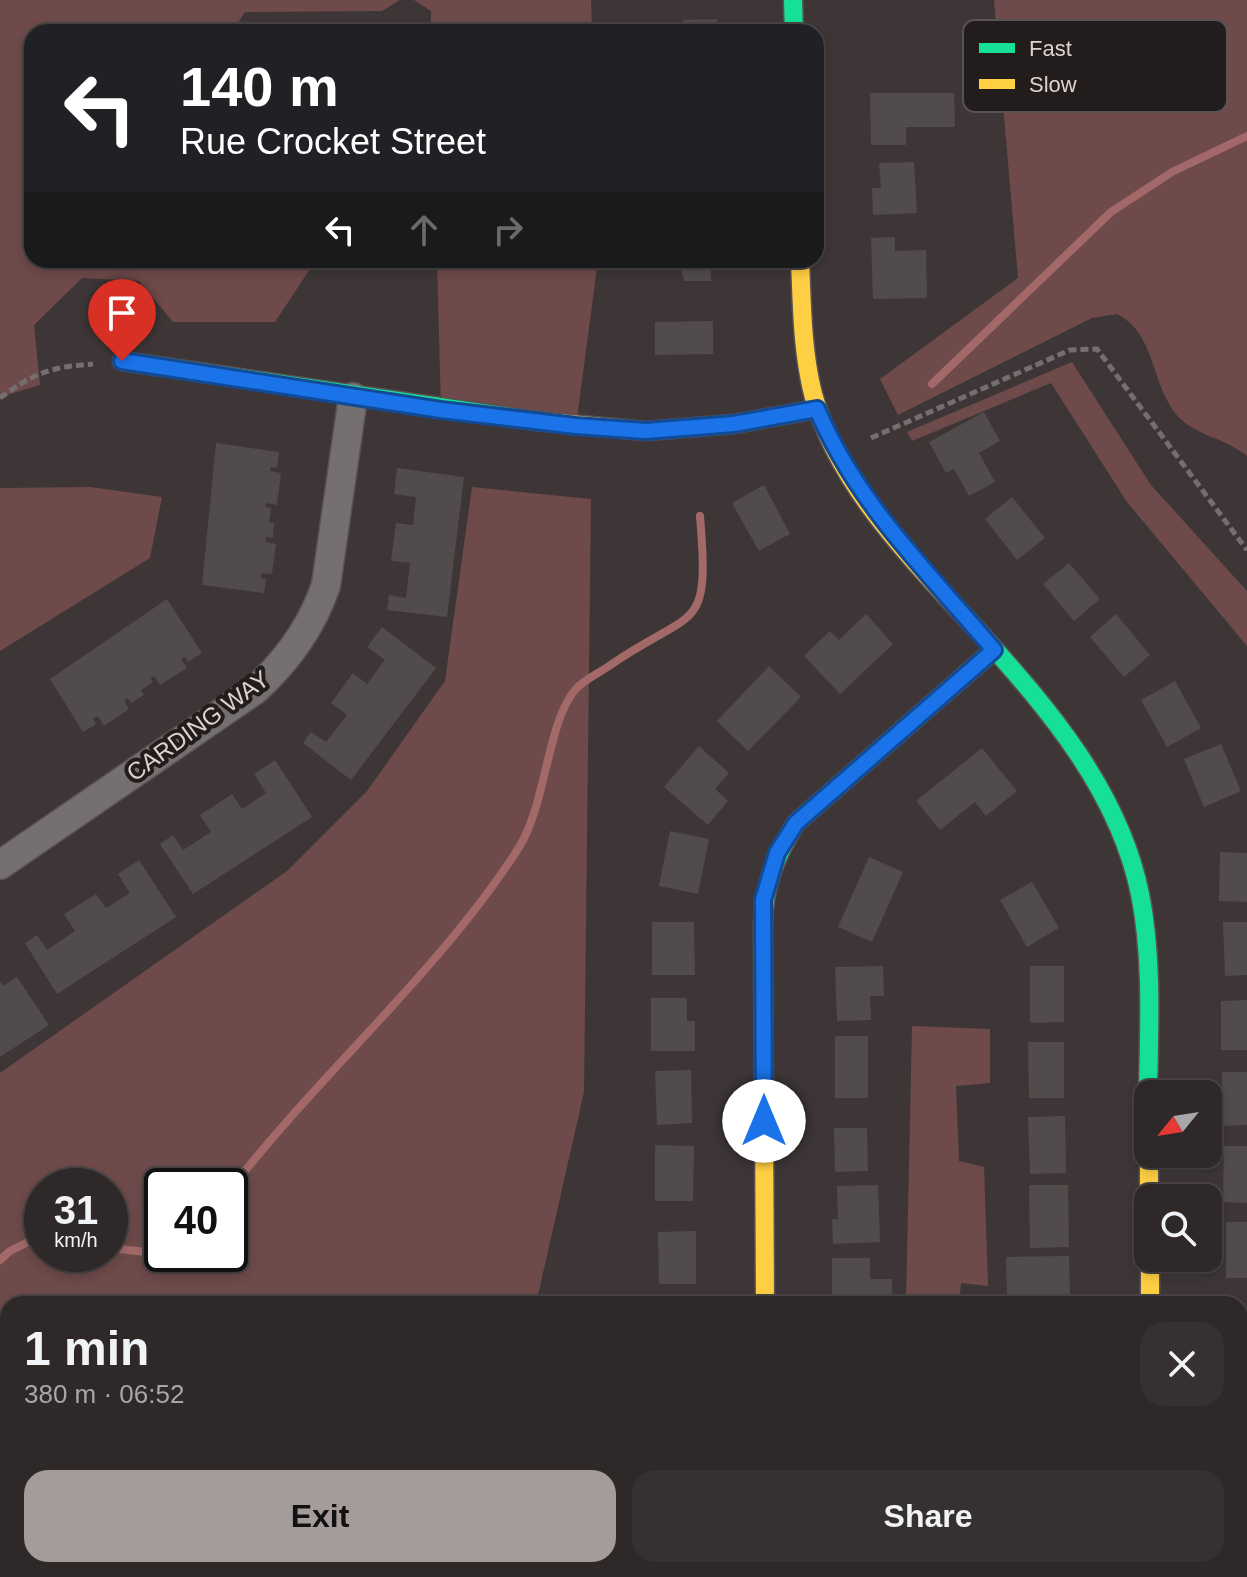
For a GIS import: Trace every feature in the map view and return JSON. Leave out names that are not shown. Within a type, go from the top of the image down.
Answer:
[{"type":"street","points":[[793,0],[794,24]]},
{"type":"street","points":[[800,268],[802,325],[817,409],[844,466],[876,515],[1073,742],[1095,776],[1122,833],[1140,886],[1146,935],[1148,1080]]},
{"type":"street","points":[[122,361],[529,422],[646,431],[734,424],[817,409]]},
{"type":"street","name":"CARDING WAY","points":[[0,865],[255,690],[289,654],[317,612],[326,585],[353,397]]},
{"type":"street","points":[[765,1296],[763,900],[777,853],[796,823],[994,650]]},
{"type":"street","points":[[1150,1272],[1150,1296]]},
{"type":"path","points":[[871,438],[1070,350],[1097,349],[1247,550]]},
{"type":"path","points":[[0,398],[31,375],[57,366],[122,361]]},
{"type":"shaded area","points":[[0,0],[400,0],[382,11],[245,12],[237,24],[24,24],[24,268],[311,268],[275,322],[173,322],[139,281],[82,278],[34,325],[40,385],[0,397]]},
{"type":"shaded area","points":[[414,0],[591,0],[592,24],[431,24],[431,11]]},
{"type":"shaded area","points":[[994,0],[1247,0],[1247,456],[1193,428],[1175,413],[1162,390],[1144,341],[1128,321],[1117,314],[1092,318],[898,415],[880,379],[1018,278],[1004,112],[1227,112],[1227,20],[996,20]]},
{"type":"shaded area","points":[[437,268],[597,268],[576,426],[441,410]]},
{"type":"shaded area","points":[[1072,362],[1151,485],[1247,591],[1247,646],[1127,502],[1051,383],[912,441],[907,432]]},
{"type":"shaded area","points":[[90,487],[162,497],[150,558],[0,651],[0,488]]},
{"type":"shaded area","points":[[472,487],[591,499],[584,1092],[538,1296],[0,1296],[0,1073],[287,871],[367,791],[445,681]]},
{"type":"shaded area","points":[[912,1026],[990,1029],[990,1083],[956,1086],[959,1161],[984,1167],[988,1286],[961,1283],[960,1296],[906,1296]]},
{"type":"building","points":[[717,19],[717,24],[683,24],[683,20]]},
{"type":"building","points":[[870,93],[954,93],[955,127],[906,127],[906,145],[871,145]]},
{"type":"building","points":[[914,162],[917,213],[873,215],[872,188],[881,188],[879,163]]},
{"type":"building","points":[[895,237],[895,251],[926,250],[927,298],[873,299],[871,238]]},
{"type":"building","points":[[681,268],[711,268],[711,281],[684,281]]},
{"type":"building","points":[[713,321],[713,354],[655,355],[655,322]]},
{"type":"building","points":[[984,412],[1000,441],[979,453],[995,482],[969,496],[954,469],[946,473],[929,442]]},
{"type":"building","points":[[216,443],[279,452],[277,468],[271,467],[270,471],[281,473],[277,505],[266,503],[265,507],[271,508],[269,522],[274,523],[273,538],[266,537],[266,542],[276,544],[272,574],[261,573],[261,578],[266,579],[264,593],[202,585]]},
{"type":"building","points":[[397,468],[464,477],[447,617],[387,610],[389,595],[406,598],[410,563],[391,561],[396,523],[413,525],[416,497],[394,494]]},
{"type":"building","points":[[764,485],[790,534],[759,551],[732,503]]},
{"type":"building","points":[[1012,497],[1045,538],[1017,560],[985,519]]},
{"type":"building","points":[[1069,563],[1100,599],[1074,621],[1043,584]]},
{"type":"building","points":[[167,599],[202,653],[188,662],[185,657],[181,659],[187,668],[160,685],[154,676],[150,678],[153,682],[141,690],[144,695],[131,703],[128,698],[124,700],[129,709],[104,726],[98,716],[93,719],[96,724],[83,732],[50,679]]},
{"type":"building","points":[[866,614],[893,644],[840,694],[804,656],[830,631],[839,640]]},
{"type":"building","points":[[1116,614],[1150,655],[1124,677],[1090,637]]},
{"type":"building","points":[[382,627],[436,668],[351,780],[303,743],[311,732],[326,742],[347,715],[331,703],[353,673],[367,684],[385,660],[367,647]]},
{"type":"building","points":[[769,666],[801,697],[748,751],[717,721]]},
{"type":"building","points":[[1175,681],[1201,728],[1167,747],[1141,700]]},
{"type":"building","points":[[1221,744],[1241,791],[1204,807],[1184,759]]},
{"type":"building","points":[[699,746],[729,773],[715,789],[728,801],[708,825],[664,787]]},
{"type":"building","points":[[982,748],[1017,791],[986,816],[975,802],[940,830],[916,801]]},
{"type":"building","points":[[275,760],[312,817],[193,894],[160,844],[173,835],[183,850],[211,832],[200,815],[232,794],[242,809],[266,793],[254,774]]},
{"type":"building","points":[[670,831],[709,839],[698,894],[659,886]]},
{"type":"building","points":[[1220,852],[1247,853],[1247,902],[1219,901]]},
{"type":"building","points":[[869,857],[903,872],[872,942],[838,927]]},
{"type":"building","points":[[139,860],[176,917],[57,994],[25,943],[37,935],[47,950],[75,931],[64,914],[96,894],[106,908],[130,893],[118,874]]},
{"type":"building","points":[[1032,882],[1059,928],[1027,947],[1000,900]]},
{"type":"building","points":[[652,922],[694,922],[695,975],[652,975]]},
{"type":"building","points":[[1223,922],[1247,922],[1247,975],[1225,976]]},
{"type":"building","points":[[883,966],[884,996],[870,996],[871,1020],[837,1021],[835,967]]},
{"type":"building","points":[[1030,966],[1064,966],[1064,1022],[1030,1023]]},
{"type":"building","points":[[17,977],[49,1025],[0,1057],[0,981],[3,986]]},
{"type":"building","points":[[651,998],[687,998],[687,1021],[695,1021],[695,1051],[651,1051]]},
{"type":"building","points":[[1247,1000],[1247,1050],[1221,1050],[1221,1001]]},
{"type":"building","points":[[835,1036],[868,1036],[868,1098],[835,1098]]},
{"type":"building","points":[[1028,1042],[1064,1042],[1064,1098],[1029,1098]]},
{"type":"building","points":[[691,1070],[692,1123],[657,1125],[655,1071]]},
{"type":"building","points":[[1222,1072],[1247,1072],[1247,1125],[1222,1126]]},
{"type":"building","points":[[1065,1116],[1066,1173],[1030,1174],[1028,1117]]},
{"type":"building","points":[[834,1128],[867,1128],[868,1171],[835,1172]]},
{"type":"building","points":[[655,1145],[694,1146],[693,1201],[655,1201]]},
{"type":"building","points":[[1224,1146],[1247,1146],[1247,1203],[1223,1202]]},
{"type":"building","points":[[878,1185],[880,1242],[833,1244],[832,1219],[838,1219],[837,1186]]},
{"type":"building","points":[[1029,1185],[1068,1185],[1069,1247],[1030,1248]]},
{"type":"building","points":[[1226,1222],[1247,1222],[1247,1278],[1226,1278]]},
{"type":"building","points":[[696,1231],[696,1284],[659,1284],[658,1232]]},
{"type":"building","points":[[1069,1256],[1070,1296],[1007,1296],[1006,1257]]},
{"type":"building","points":[[832,1258],[870,1258],[870,1279],[892,1279],[892,1296],[832,1296]]},
{"type":"waterway","points":[[932,384],[1111,212],[1172,172],[1247,136]]},
{"type":"waterway","points":[[248,1168],[452,938],[518,849],[535,811],[558,723],[575,690],[691,614],[699,600],[702,582],[700,516]]},
{"type":"waterway","points":[[0,1260],[24,1244]]},
{"type":"waterway","points":[[128,1250],[144,1252]]},
{"type":"traffic: fast","points":[[793,0],[794,24]]},
{"type":"traffic: fast","points":[[122,361],[537,421]]},
{"type":"traffic: fast","points":[[979,632],[1055,721],[1078,753],[1116,820],[1130,856],[1140,894],[1147,943],[1148,1080]]},
{"type":"traffic: fast","points":[[763,925],[765,897],[772,871],[796,823],[994,650]]},
{"type":"traffic: slow","points":[[800,268],[807,361],[813,394],[825,429],[860,493],[905,551],[979,632]]},
{"type":"traffic: slow","points":[[537,421],[646,431],[734,424],[817,409]]},
{"type":"traffic: slow","points":[[763,925],[765,1296]]},
{"type":"traffic: slow","points":[[1149,1168],[1149,1184]]},
{"type":"traffic: slow","points":[[1150,1272],[1150,1296]]},
{"type":"route","points":[[122,361],[529,422],[646,431],[734,424],[817,409],[844,466],[885,527],[994,650],[796,823],[777,853],[763,900],[764,1121]]}]
